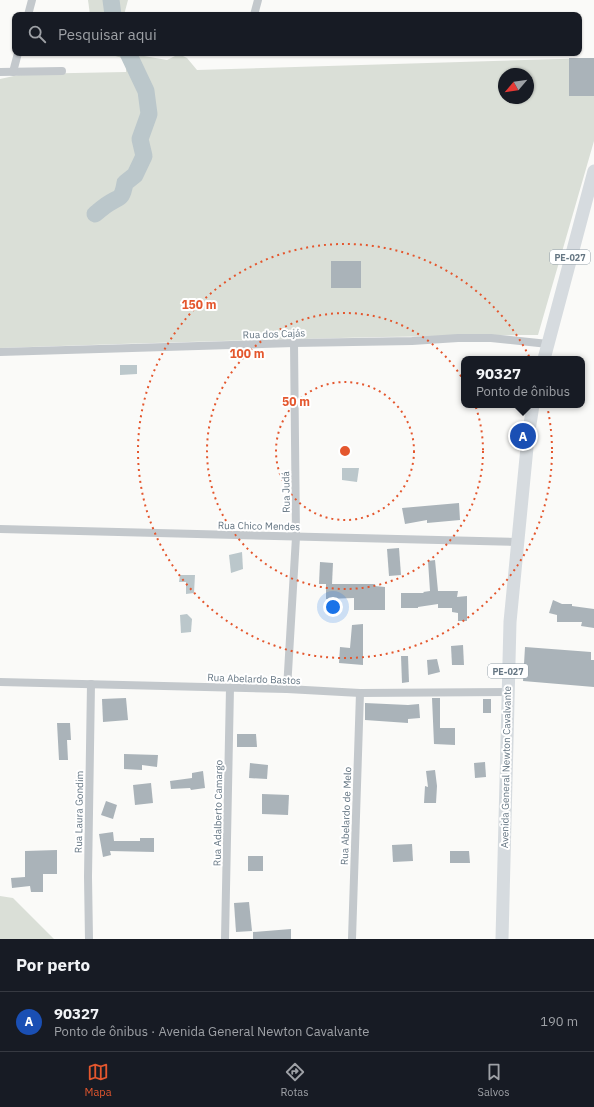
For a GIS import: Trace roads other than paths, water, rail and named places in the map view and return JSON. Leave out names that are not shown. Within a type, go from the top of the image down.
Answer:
[{"type":"main road","name":"PE-027","points":[[545,356],[594,170]]},
{"type":"main road","name":"Avenida General Newton Cavalvante","points":[[502,939],[510,622],[528,437],[533,408]]},
{"type":"street","points":[[29,12],[32,0]]},
{"type":"street","points":[[255,12],[258,0]]},
{"type":"street","points":[[13,72],[17,56]]},
{"type":"street","points":[[0,72],[62,71]]},
{"type":"street","name":"Rua dos Cajás","points":[[0,352],[478,338],[548,344]]},
{"type":"street","name":"Rua Judá","points":[[286,689],[296,537],[294,343]]},
{"type":"street","name":"Rua Chico Mendes","points":[[0,529],[517,542]]},
{"type":"street","name":"Rua Abelardo Bastos","points":[[0,682],[286,689],[360,694],[508,692]]},
{"type":"street","name":"Rua Laura Gondim","points":[[89,939],[88,862],[91,684]]},
{"type":"street","name":"Rua Adalberto Camargo","points":[[225,939],[230,688]]},
{"type":"street","name":"Rua Abelardo de Melo","points":[[352,939],[360,694]]},
{"type":"waterway","points":[[111,0],[113,12]]},
{"type":"waterway","points":[[95,214],[121,195],[125,183],[135,175],[144,156],[140,139],[149,114],[146,91],[129,56]]},
{"type":"place","name":"90327","points":[[523,436]]}]
